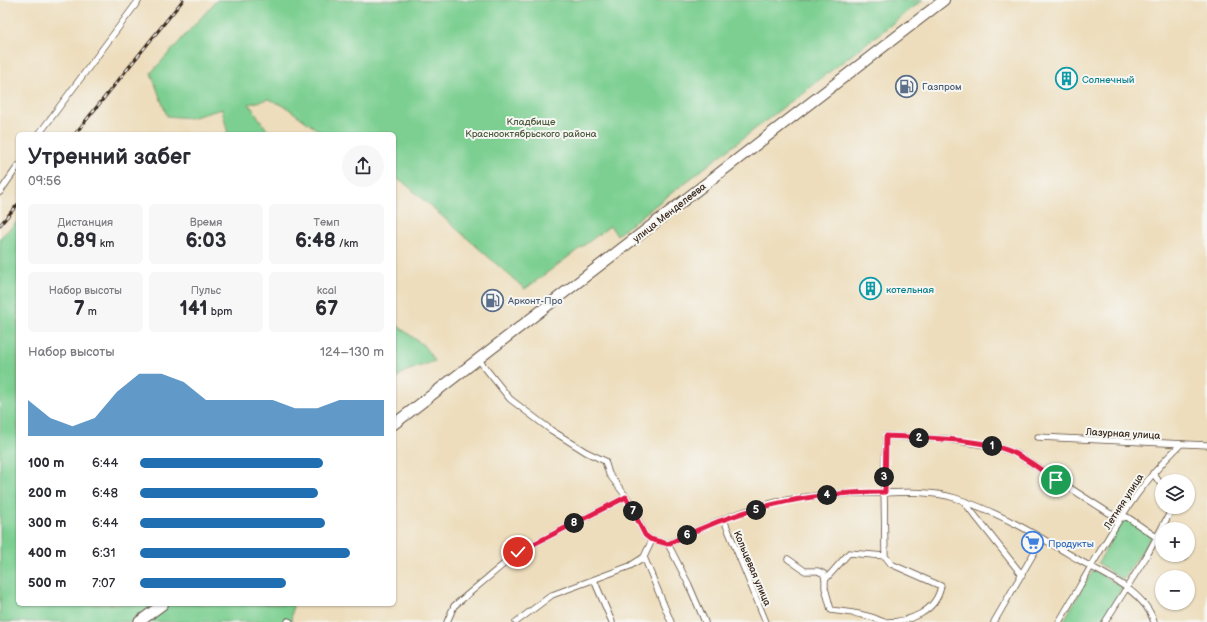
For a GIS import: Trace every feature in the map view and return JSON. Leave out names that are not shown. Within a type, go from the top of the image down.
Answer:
[{"type":"highway","name":"улица Менделеева","points":[[396,415],[936,0]]},
{"type":"highway","name":"улица Менделеева","points":[[396,422],[944,0]]},
{"type":"highway","points":[[132,622],[152,606]]},
{"type":"highway","points":[[139,622],[160,606]]},
{"type":"street","points":[[40,132],[139,0]]},
{"type":"street","points":[[0,192],[16,169]]},
{"type":"street","points":[[478,359],[510,399],[551,430],[605,462],[609,474],[626,497],[645,535],[652,540],[668,544],[688,583],[705,622]]},
{"type":"street","points":[[788,559],[805,571],[818,571],[824,574],[825,588],[831,610],[872,617],[879,621],[886,622],[918,616],[932,607],[940,593],[941,586],[891,564],[885,556],[886,436],[946,439],[998,447],[1017,454],[1080,495],[1122,518],[1127,517],[1155,536]]},
{"type":"street","name":"Лазурная улица","points":[[1038,437],[1180,446],[1207,445]]},
{"type":"street","name":"Летняя улица","points":[[1059,622],[1122,518],[1153,473],[1180,446]]},
{"type":"street","name":"Кольцевая улица","points":[[668,544],[701,527],[778,502],[829,494],[885,492],[911,492],[954,498],[990,512],[1042,539],[1126,587],[1150,611],[1154,622]]},
{"type":"street","points":[[448,622],[454,606],[518,552],[626,497]]},
{"type":"street","points":[[964,502],[1022,574]]},
{"type":"street","name":"Кольцевая улица","points":[[724,520],[766,622]]},
{"type":"street","points":[[994,622],[1042,539]]},
{"type":"street","points":[[1105,622],[1155,539]]},
{"type":"street","points":[[516,622],[552,595],[630,566],[644,557],[652,540]]},
{"type":"street","points":[[825,580],[849,553],[885,556]]},
{"type":"street","points":[[644,557],[671,622]]},
{"type":"street","points":[[594,580],[612,622]]},
{"type":"green space","name":"Кладбище Краснооктябрьского района","points":[[217,0],[923,0],[617,235],[610,226],[525,289],[402,181],[396,178],[396,132],[320,132],[286,107],[269,99],[249,104],[269,132],[228,132],[222,109],[190,118],[167,116],[151,73]]},
{"type":"green space","points":[[16,223],[16,606],[293,606],[291,622],[0,622],[0,238]]},
{"type":"green space","points":[[396,325],[423,345],[435,361],[404,372],[396,378]]},
{"type":"green space","points":[[1126,515],[1153,534],[1123,580],[1098,563]]},
{"type":"green space","points":[[1093,570],[1122,587],[1102,622],[1063,622]]},
{"type":"railway","points":[[77,132],[183,0]]},
{"type":"railway","points":[[0,225],[16,206]]},
{"type":"place","name":"Солнечный","points":[[1067,79]]},
{"type":"place","name":"Газпром","points":[[907,86]]},
{"type":"place","name":"котельная","points":[[871,289]]},
{"type":"place","name":"Арконт-Про","points":[[493,300]]},
{"type":"place","name":"Продукты","points":[[1032,543]]},
{"type":"route","points":[[518,552],[626,497],[645,535],[650,539],[668,544],[701,527],[778,502],[829,494],[885,492],[886,436],[946,439],[998,447],[1017,454],[1056,480]]}]
